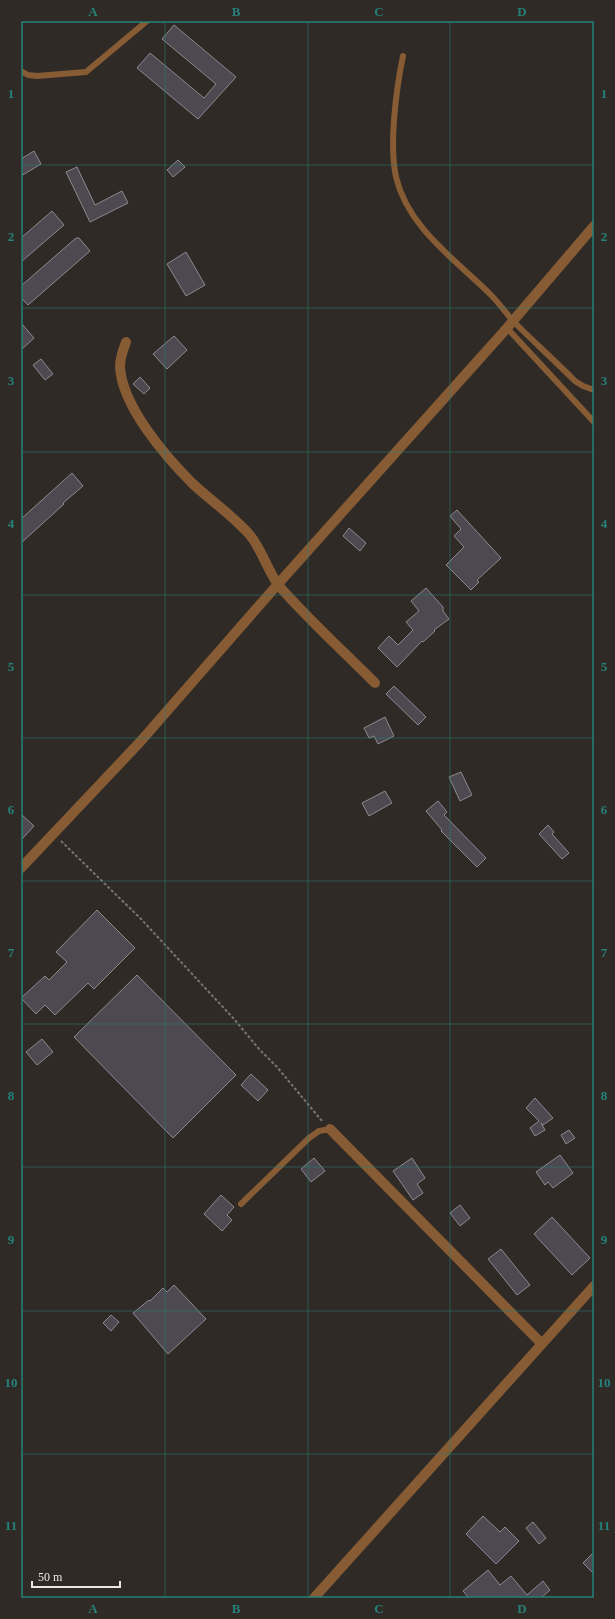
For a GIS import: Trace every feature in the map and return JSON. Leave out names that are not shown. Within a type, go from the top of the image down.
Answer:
[{"type":"street","points":[[21,868],[140,742],[278,584],[510,325],[594,226]]},
{"type":"street","points":[[126,342],[120,359],[121,373],[127,394],[142,422],[167,456],[193,483],[250,535],[278,584],[311,620],[376,683]]},
{"type":"street","points":[[330,1129],[542,1344]]},
{"type":"street","points":[[314,1598],[594,1286]]},
{"type":"lane","points":[[21,71],[28,75],[37,76],[86,72],[147,21]]},
{"type":"lane","points":[[403,56],[396,99],[393,152],[396,178],[408,207],[422,227],[491,295],[510,325],[594,422]]},
{"type":"lane","points":[[510,325],[575,381],[594,390]]},
{"type":"lane","points":[[241,1204],[309,1138],[319,1131],[330,1129]]},
{"type":"path","points":[[53,833],[141,919],[234,1018],[259,1049],[277,1067],[330,1129]]},
{"type":"building","points":[[174,25],[236,77],[198,119],[137,68],[150,53],[204,98],[216,84],[162,39]]},
{"type":"building","points":[[34,151],[41,164],[21,176],[21,159]]},
{"type":"building","points":[[178,160],[185,167],[173,177],[167,170]]},
{"type":"building","points":[[77,167],[95,205],[122,191],[128,203],[90,222],[66,172]]},
{"type":"building","points":[[52,211],[64,225],[21,262],[21,238]]},
{"type":"building","points":[[76,238],[79,238],[90,251],[28,305],[21,298],[21,286]]},
{"type":"building","points":[[186,252],[205,285],[186,296],[167,264]]},
{"type":"building","points":[[21,323],[34,338],[21,350]]},
{"type":"building","points":[[174,336],[187,350],[167,369],[153,354]]},
{"type":"building","points":[[41,359],[53,374],[45,380],[33,365]]},
{"type":"building","points":[[140,377],[150,388],[144,394],[133,384]]},
{"type":"building","points":[[72,473],[83,486],[21,543],[21,519]]},
{"type":"building","points":[[457,510],[501,558],[477,580],[479,582],[471,590],[446,565],[464,547],[454,536],[461,529],[450,516]]},
{"type":"building","points":[[349,528],[366,543],[360,551],[343,536]]},
{"type":"building","points":[[426,588],[443,607],[443,611],[449,619],[434,630],[435,631],[423,642],[422,641],[397,667],[378,648],[389,636],[398,645],[413,630],[406,622],[419,611],[411,601]]},
{"type":"building","points":[[394,686],[426,717],[418,725],[386,694]]},
{"type":"building","points":[[385,717],[394,736],[378,744],[374,736],[369,738],[364,728]]},
{"type":"building","points":[[461,772],[472,795],[460,801],[449,777]]},
{"type":"building","points":[[385,791],[392,803],[369,816],[362,803]]},
{"type":"building","points":[[438,801],[447,812],[444,815],[486,858],[477,867],[441,831],[442,830],[426,811]]},
{"type":"building","points":[[21,814],[34,826],[21,840]]},
{"type":"building","points":[[548,825],[554,832],[552,834],[569,853],[562,859],[539,834]]},
{"type":"building","points":[[97,910],[135,948],[94,989],[88,983],[55,1015],[45,1005],[36,1014],[21,998],[45,976],[49,980],[67,962],[56,952]]},
{"type":"building","points":[[137,975],[236,1075],[173,1138],[74,1037]]},
{"type":"building","points":[[42,1039],[53,1052],[37,1065],[26,1052]]},
{"type":"building","points":[[251,1074],[268,1090],[258,1101],[241,1085]]},
{"type":"building","points":[[535,1098],[553,1118],[543,1125],[541,1123],[545,1130],[535,1136],[530,1128],[539,1121],[526,1108]]},
{"type":"building","points":[[569,1130],[575,1138],[566,1144],[561,1135]]},
{"type":"building","points":[[560,1155],[573,1173],[553,1188],[548,1182],[545,1185],[536,1172]]},
{"type":"building","points":[[314,1158],[325,1171],[311,1182],[301,1169]]},
{"type":"building","points":[[412,1158],[425,1178],[417,1184],[423,1193],[413,1200],[393,1171]]},
{"type":"building","points":[[221,1195],[234,1207],[227,1215],[232,1220],[222,1231],[204,1214]]},
{"type":"building","points":[[460,1205],[470,1218],[460,1226],[450,1213]]},
{"type":"building","points":[[552,1217],[590,1258],[572,1275],[534,1234]]},
{"type":"building","points":[[501,1249],[530,1285],[517,1295],[488,1259]]},
{"type":"building","points":[[174,1285],[206,1319],[168,1354],[133,1313],[149,1300],[150,1301],[163,1288],[167,1292]]},
{"type":"building","points":[[111,1315],[119,1322],[111,1331],[103,1323]]},
{"type":"building","points":[[483,1516],[500,1532],[505,1527],[519,1541],[496,1564],[466,1534]]},
{"type":"building","points":[[533,1522],[546,1538],[539,1544],[526,1528]]},
{"type":"building","points":[[594,1552],[594,1574],[583,1563]]},
{"type":"building","points":[[488,1570],[500,1585],[511,1576],[527,1595],[543,1581],[550,1590],[541,1598],[469,1598],[463,1591]]}]
